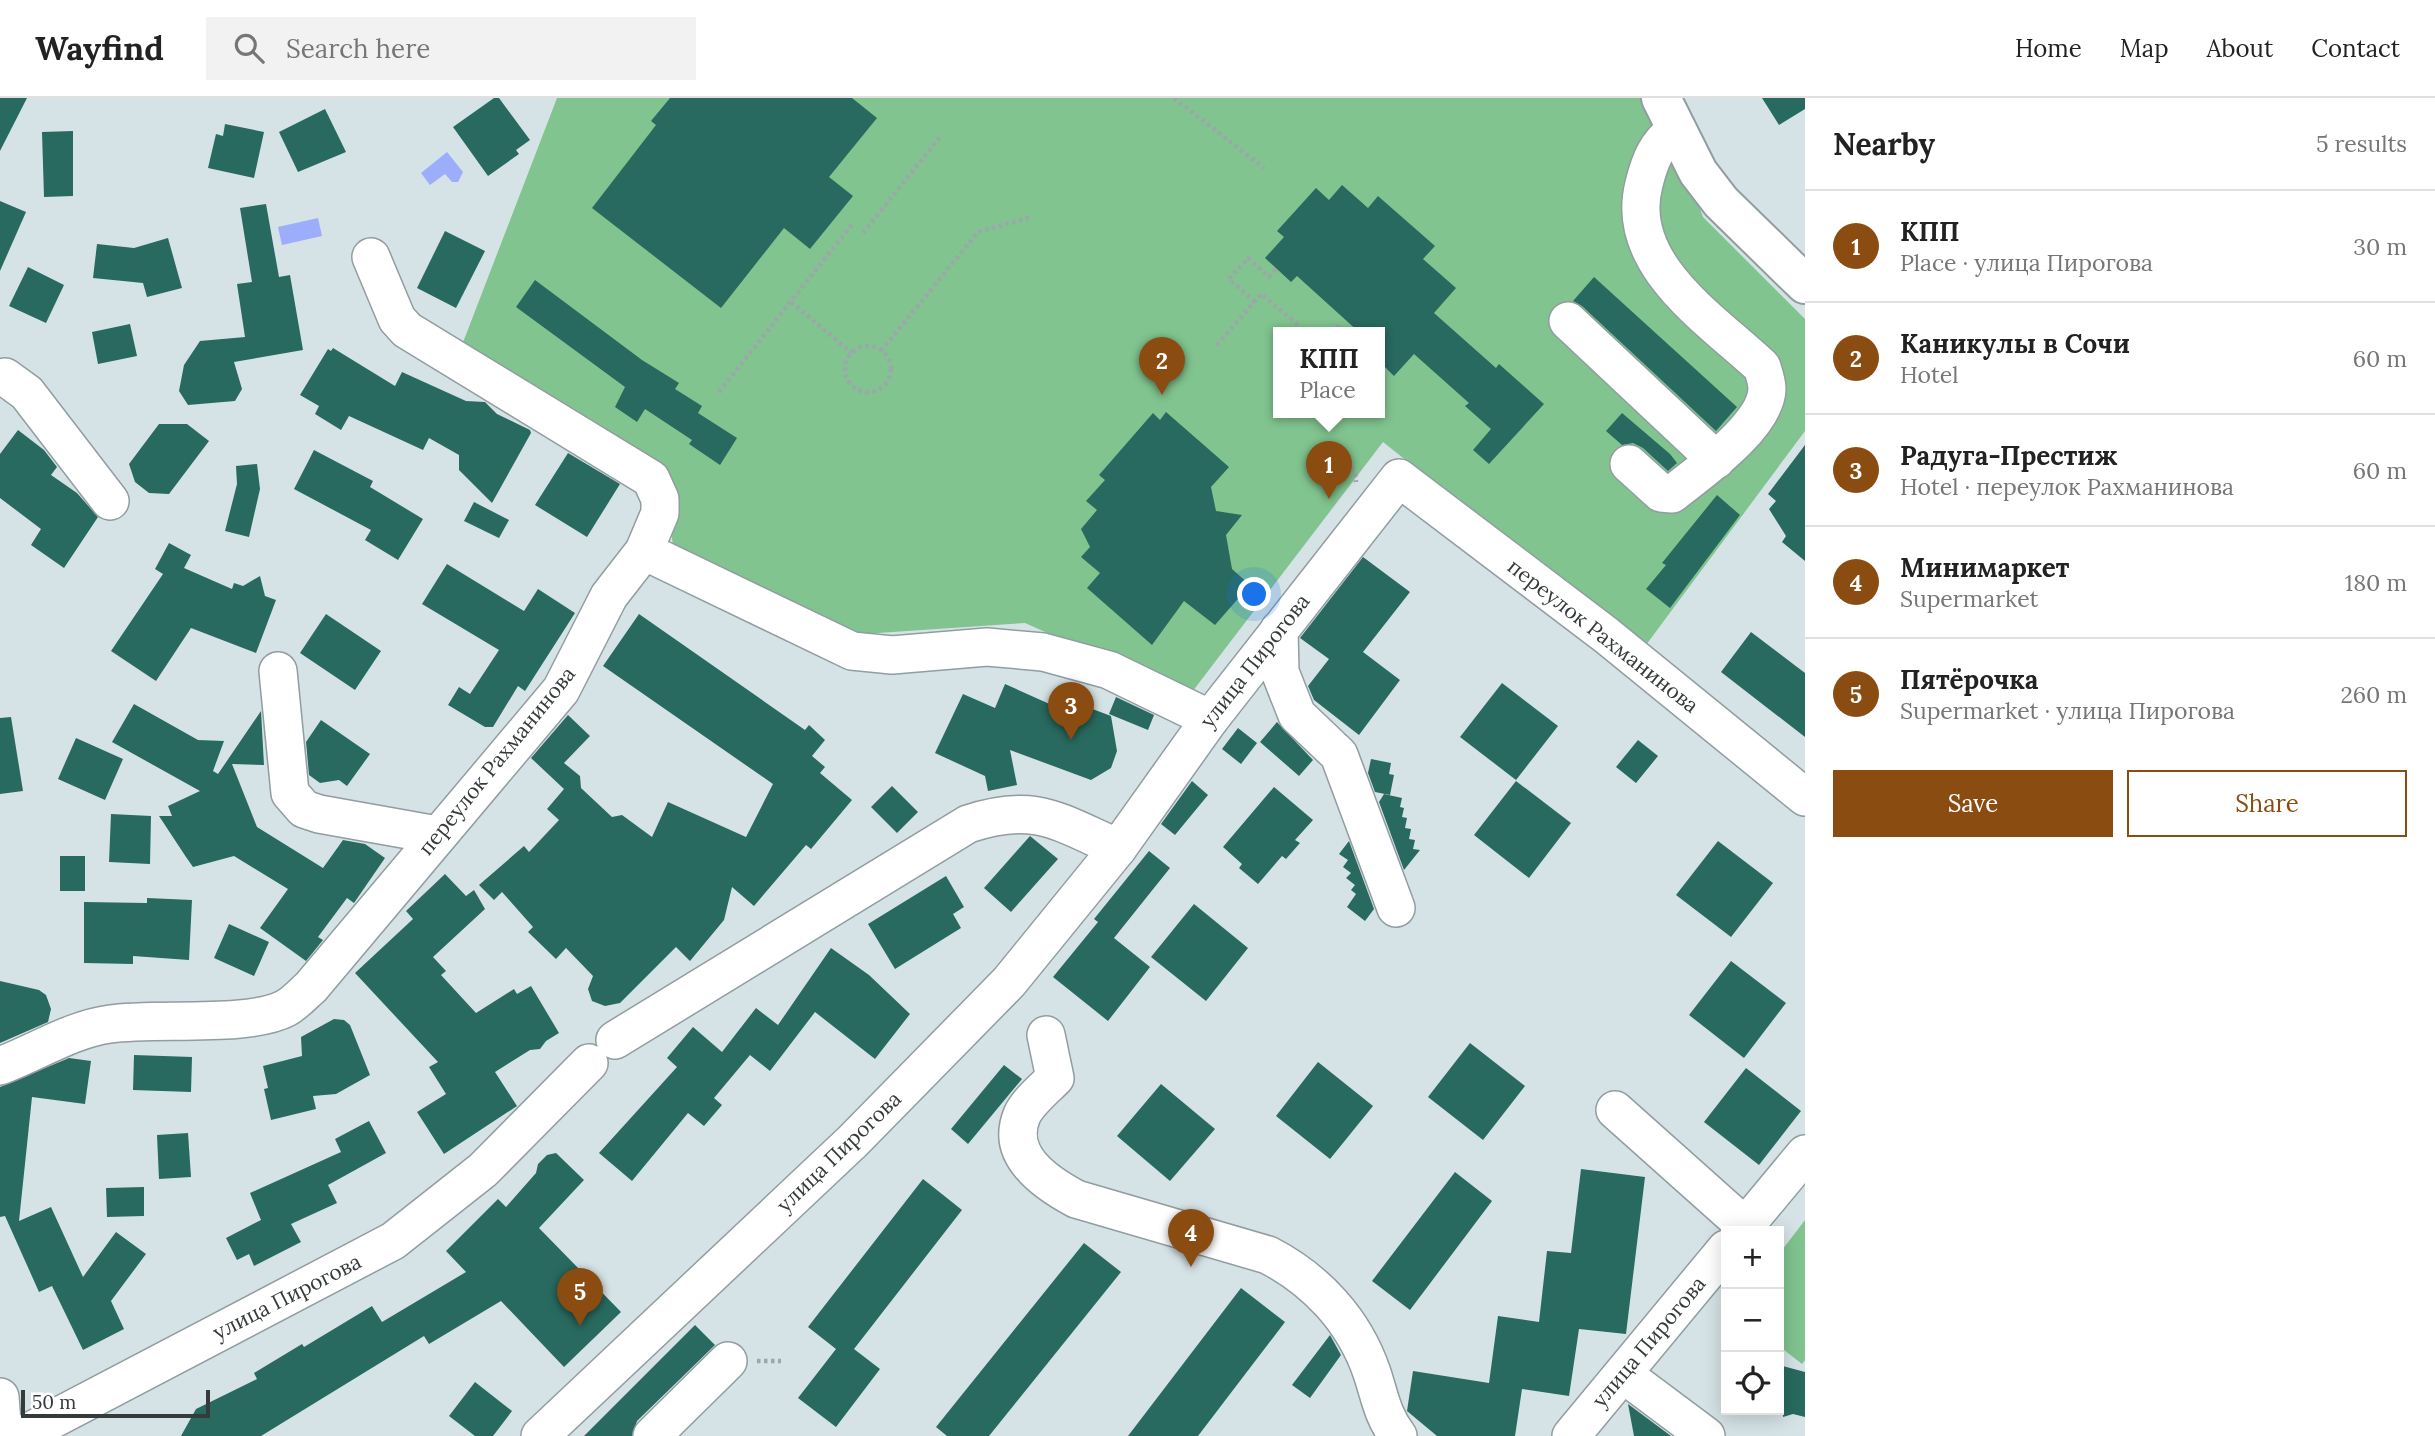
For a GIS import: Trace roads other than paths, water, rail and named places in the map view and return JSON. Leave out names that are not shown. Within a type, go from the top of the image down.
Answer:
[{"type":"main road","points":[[1668,114],[1698,172],[1721,202],[1805,284]]},
{"type":"street","points":[[1629,464],[1661,492],[1672,494],[1729,449],[1763,406],[1767,387],[1762,367],[1667,278],[1649,251],[1639,203],[1650,159],[1661,142],[1668,114]]},
{"type":"street","name":"переулок Рахманинова","points":[[0,1066],[111,1023],[245,1017],[270,1014],[287,1007],[310,987],[561,690],[609,596],[644,551],[660,513],[660,499],[651,479],[407,330],[397,319],[371,257]]},
{"type":"street","points":[[1568,321],[1716,460]]},
{"type":"street","points":[[2,375],[27,393],[110,501]]},
{"type":"street","name":"переулок Рахманинова","points":[[1399,478],[1606,635],[1805,797]]},
{"type":"street","name":"улица Пирогова","points":[[540,1436],[863,1131],[1009,982],[1118,848],[1210,719],[1399,478]]},
{"type":"street","points":[[644,551],[852,652],[892,655],[987,647],[1043,652],[1109,670],[1210,719]]},
{"type":"street","points":[[1279,630],[1280,672],[1297,715],[1339,755],[1396,908]]},
{"type":"street","points":[[278,671],[290,793],[295,803],[319,814],[437,835]]},
{"type":"street","name":"улица Пирогова","points":[[21,1436],[393,1241],[482,1170],[602,1051],[968,824],[997,815],[1024,812],[1050,817],[1118,848]]},
{"type":"street","points":[[1046,1035],[1055,1077],[1023,1113],[1018,1131],[1021,1150],[1031,1167],[1051,1186],[1076,1199],[1268,1255],[1308,1279],[1348,1324],[1363,1350],[1377,1401],[1398,1436]]},
{"type":"street","points":[[1615,1110],[1728,1226]]},
{"type":"street","name":"улица Пирогова","points":[[1745,1226],[1805,1154]]},
{"type":"street","name":"улица Пирогова","points":[[1571,1436],[1721,1255]]},
{"type":"street","points":[[652,1436],[728,1361]]},
{"type":"street","points":[[1623,1374],[1706,1436]]},
{"type":"street","points":[[0,1397],[4,1436]]},
{"type":"water","points":[[447,152],[463,172],[458,182],[452,182],[445,174],[430,185],[421,173]]},
{"type":"water","points":[[318,218],[322,236],[282,245],[278,227]]},
{"type":"place","name":"Каникулы в Сочи","points":[[1162,395]]},
{"type":"place","name":"КПП","points":[[1329,499]]},
{"type":"place","name":"Радуга-Престиж","points":[[1071,740]]},
{"type":"place","name":"Минимаркет","points":[[1191,1267]]},
{"type":"place","name":"Пятёрочка","points":[[580,1326]]}]
